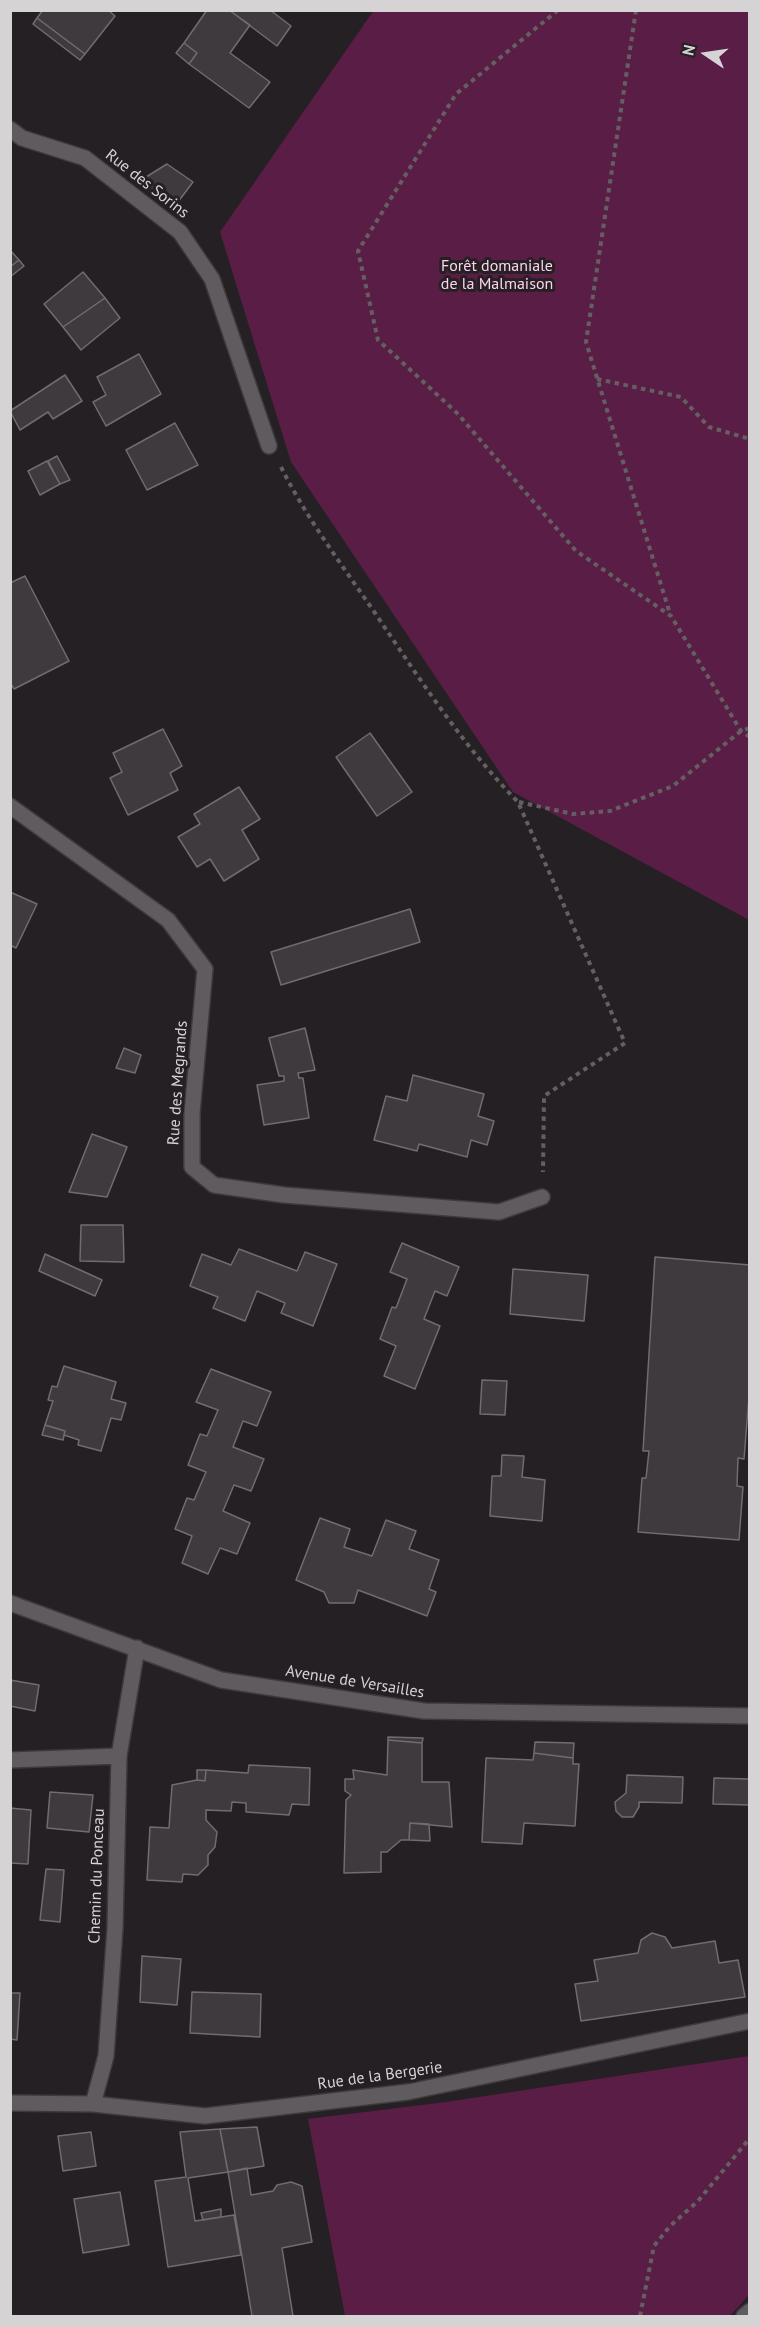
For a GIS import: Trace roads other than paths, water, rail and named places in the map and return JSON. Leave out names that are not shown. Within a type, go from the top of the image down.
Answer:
[{"type":"street","name":"Rue des Sorins","points":[[10,129],[22,138],[85,158],[180,232],[212,279],[270,446]]},
{"type":"street","name":"Rue des Megrands","points":[[10,806],[168,920],[205,969],[192,1113],[192,1167],[214,1185],[284,1195],[499,1212],[542,1197]]},
{"type":"street","name":"Avenue de Versailles","points":[[10,1603],[221,1680],[424,1711],[750,1716]]},
{"type":"street","name":"Chemin du Ponceau","points":[[93,2104],[105,2056],[115,1928],[119,1756],[137,1648]]},
{"type":"street","points":[[10,1760],[119,1756]]},
{"type":"street","name":"Rue de la Bergerie","points":[[10,2103],[93,2104],[205,2116],[408,2092],[750,2021]]},
{"type":"street","points":[[744,2316],[750,2311]]},
{"type":"park label","name":"Forêt domaniale de la Malmaison","points":[[497,275]]}]
